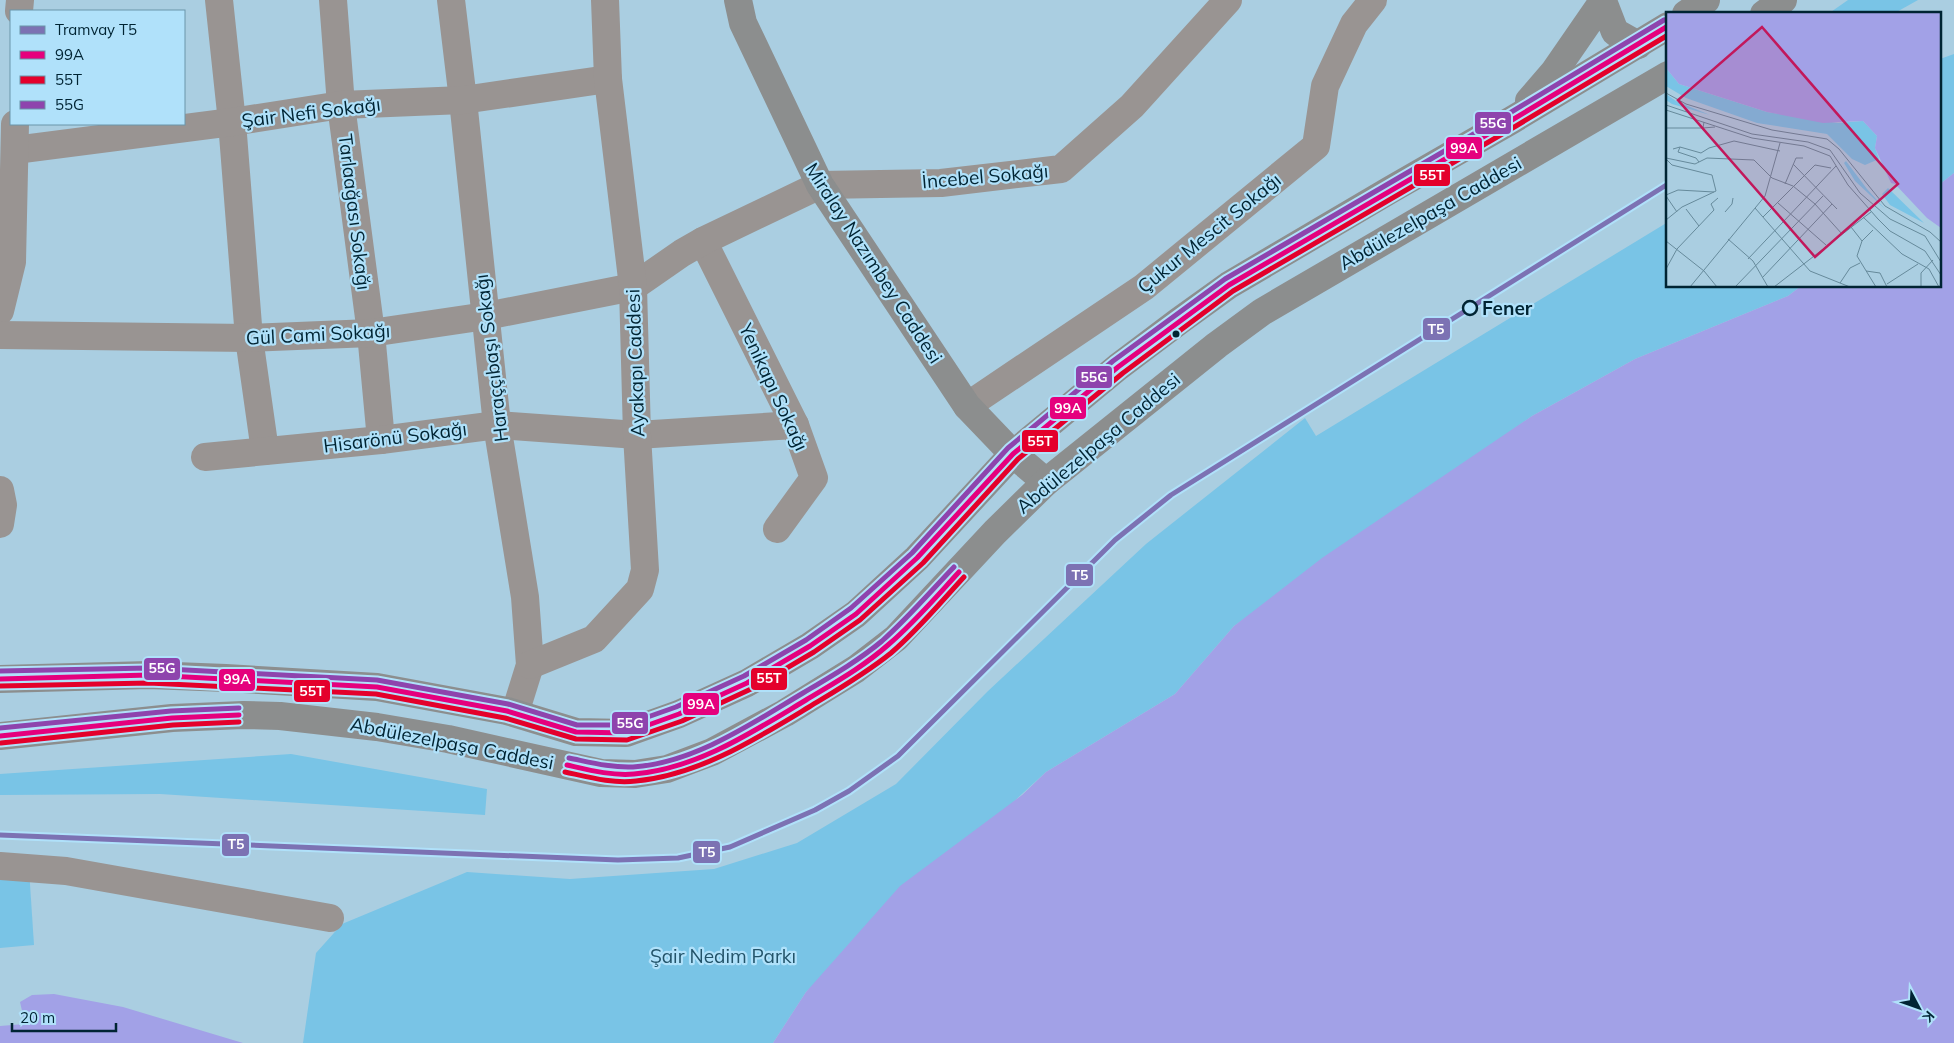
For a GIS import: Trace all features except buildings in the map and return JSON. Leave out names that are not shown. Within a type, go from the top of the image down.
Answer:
[{"type":"main road","name":"Miralay Nazımbey Caddesi","points":[[738,0],[743,23],[820,185],[967,406],[1014,454],[1046,482]]},
{"type":"main road","points":[[1603,0],[1615,32],[1638,45]]},
{"type":"main road","points":[[1512,120],[1554,72],[1603,0]]},
{"type":"main road","points":[[1689,12],[1706,0]]},
{"type":"main road","points":[[1767,12],[1783,0]]},
{"type":"main road","name":"Abdülezelpaşa Caddesi","points":[[0,679],[149,675],[377,687],[515,713],[576,732],[626,733],[679,714],[747,683],[810,646],[856,614],[917,558],[1014,454],[1178,321],[1230,285],[1666,27]]},
{"type":"main road","name":"Abdülezelpaşa Caddesi","points":[[0,736],[172,718],[280,716],[377,727],[448,739],[601,773],[635,774],[667,769],[712,752],[784,713],[856,669],[896,638],[995,532],[1046,482],[1217,345],[1262,312],[1666,76]]},
{"type":"street","points":[[219,0],[232,122],[249,338],[265,451]]},
{"type":"street","name":"Tarlaağası Sokağı","points":[[333,0],[341,105],[370,334],[381,440]]},
{"type":"street","name":"Haraççıbaşı Sokağı","points":[[451,0],[497,425],[524,589],[530,665],[515,713]]},
{"type":"street","name":"Ayakapı Caddesi","points":[[530,665],[594,639],[640,589],[646,570],[637,434],[633,287],[608,79],[605,0]]},
{"type":"street","name":"İncebel Sokağı","points":[[820,185],[940,183],[1061,169],[1132,106],[1228,0]]},
{"type":"street","name":"Çukur Mescit Sokağı","points":[[967,406],[1144,287],[1316,146],[1325,86],[1354,24],[1372,0]]},
{"type":"street","name":"Şair Nefi Sokağı","points":[[15,137],[232,122],[341,105],[463,100],[608,79]]},
{"type":"street","points":[[0,311],[12,262],[15,137]]},
{"type":"street","points":[[633,287],[682,253],[703,241],[820,185]]},
{"type":"street","name":"Yenikapı Sokağı","points":[[703,241],[795,425],[814,478],[777,529]]},
{"type":"street","name":"Gül Cami Sokağı","points":[[0,335],[249,338],[370,334],[486,316],[633,287]]},
{"type":"street","name":"Hisarönü Sokağı","points":[[205,457],[381,440],[497,425],[637,434],[795,425]]},
{"type":"street","points":[[0,490],[3,505],[0,524]]},
{"type":"street","points":[[0,866],[66,871],[330,918]]},
{"type":"green space","points":[[1848,0],[1918,0],[1897,12],[1831,12]]},
{"type":"green space","points":[[1954,54],[1954,173],[1942,182],[1942,58]]},
{"type":"green space","name":"Şair Nedim Parkı","points":[[1666,223],[1666,288],[1798,288],[1788,296],[1635,359],[1532,416],[1234,626],[1175,694],[1046,772],[806,992],[773,1043],[303,1043],[316,953],[342,924],[467,872],[570,879],[714,869],[797,843],[896,784],[988,691],[1146,544],[1305,418],[1316,436]]},
{"type":"green space","points":[[291,754],[487,789],[485,815],[160,794],[0,795],[0,774]]},
{"type":"green space","points":[[0,866],[29,869],[34,945],[0,948]]},
{"type":"shaded area","points":[[1954,173],[1954,1043],[773,1043],[806,992],[900,886],[1022,795],[1046,772],[1175,694],[1234,626],[1322,558],[1532,416],[1635,359],[1788,296],[1798,288],[1942,288],[1942,182]]},
{"type":"shaded area","points":[[54,994],[123,1007],[243,1043],[0,1043],[0,1026],[25,1024],[20,1002],[32,995]]},
{"type":"tram line","name":"T5","points":[[0,835],[618,860],[678,858],[730,847],[815,810],[849,791],[898,756],[1115,540],[1171,495],[1666,185]]},
{"type":"transit line","name":"55G","points":[[0,671],[149,668],[377,680],[508,704],[577,725],[625,725],[676,707],[744,676],[806,640],[851,608],[912,553],[1008,448],[1113,361],[1225,279],[1508,114],[1664,20]]},
{"type":"transit line","name":"99A","points":[[0,679],[149,675],[377,687],[507,711],[576,732],[626,733],[679,714],[747,683],[810,646],[856,614],[917,558],[1013,454],[1118,367],[1229,285],[1512,120],[1666,27]]},
{"type":"transit line","name":"55T","points":[[0,686],[149,683],[376,694],[505,718],[576,739],[627,740],[682,721],[751,689],[814,652],[860,620],[923,563],[1018,459],[1123,373],[1233,291],[1666,36]]},
{"type":"transit line","name":"55G","points":[[569,758],[608,766],[633,767],[656,764],[678,758],[721,740],[834,675],[873,648],[901,623],[954,567]]},
{"type":"transit line","name":"99A","points":[[567,765],[592,771],[634,774],[680,765],[724,747],[838,681],[869,660],[907,628],[959,572]]},
{"type":"transit line","name":"55T","points":[[565,772],[609,781],[636,781],[682,771],[726,754],[789,719],[881,661],[929,616],[964,577]]},
{"type":"transit line","name":"55G","points":[[0,728],[171,711],[239,708]]},
{"type":"transit line","name":"99A","points":[[0,736],[172,718],[239,715]]},
{"type":"transit line","name":"55T","points":[[1,743],[173,725],[239,722]]},
{"type":"place","name":"Fener","points":[[1470,308]]}]
